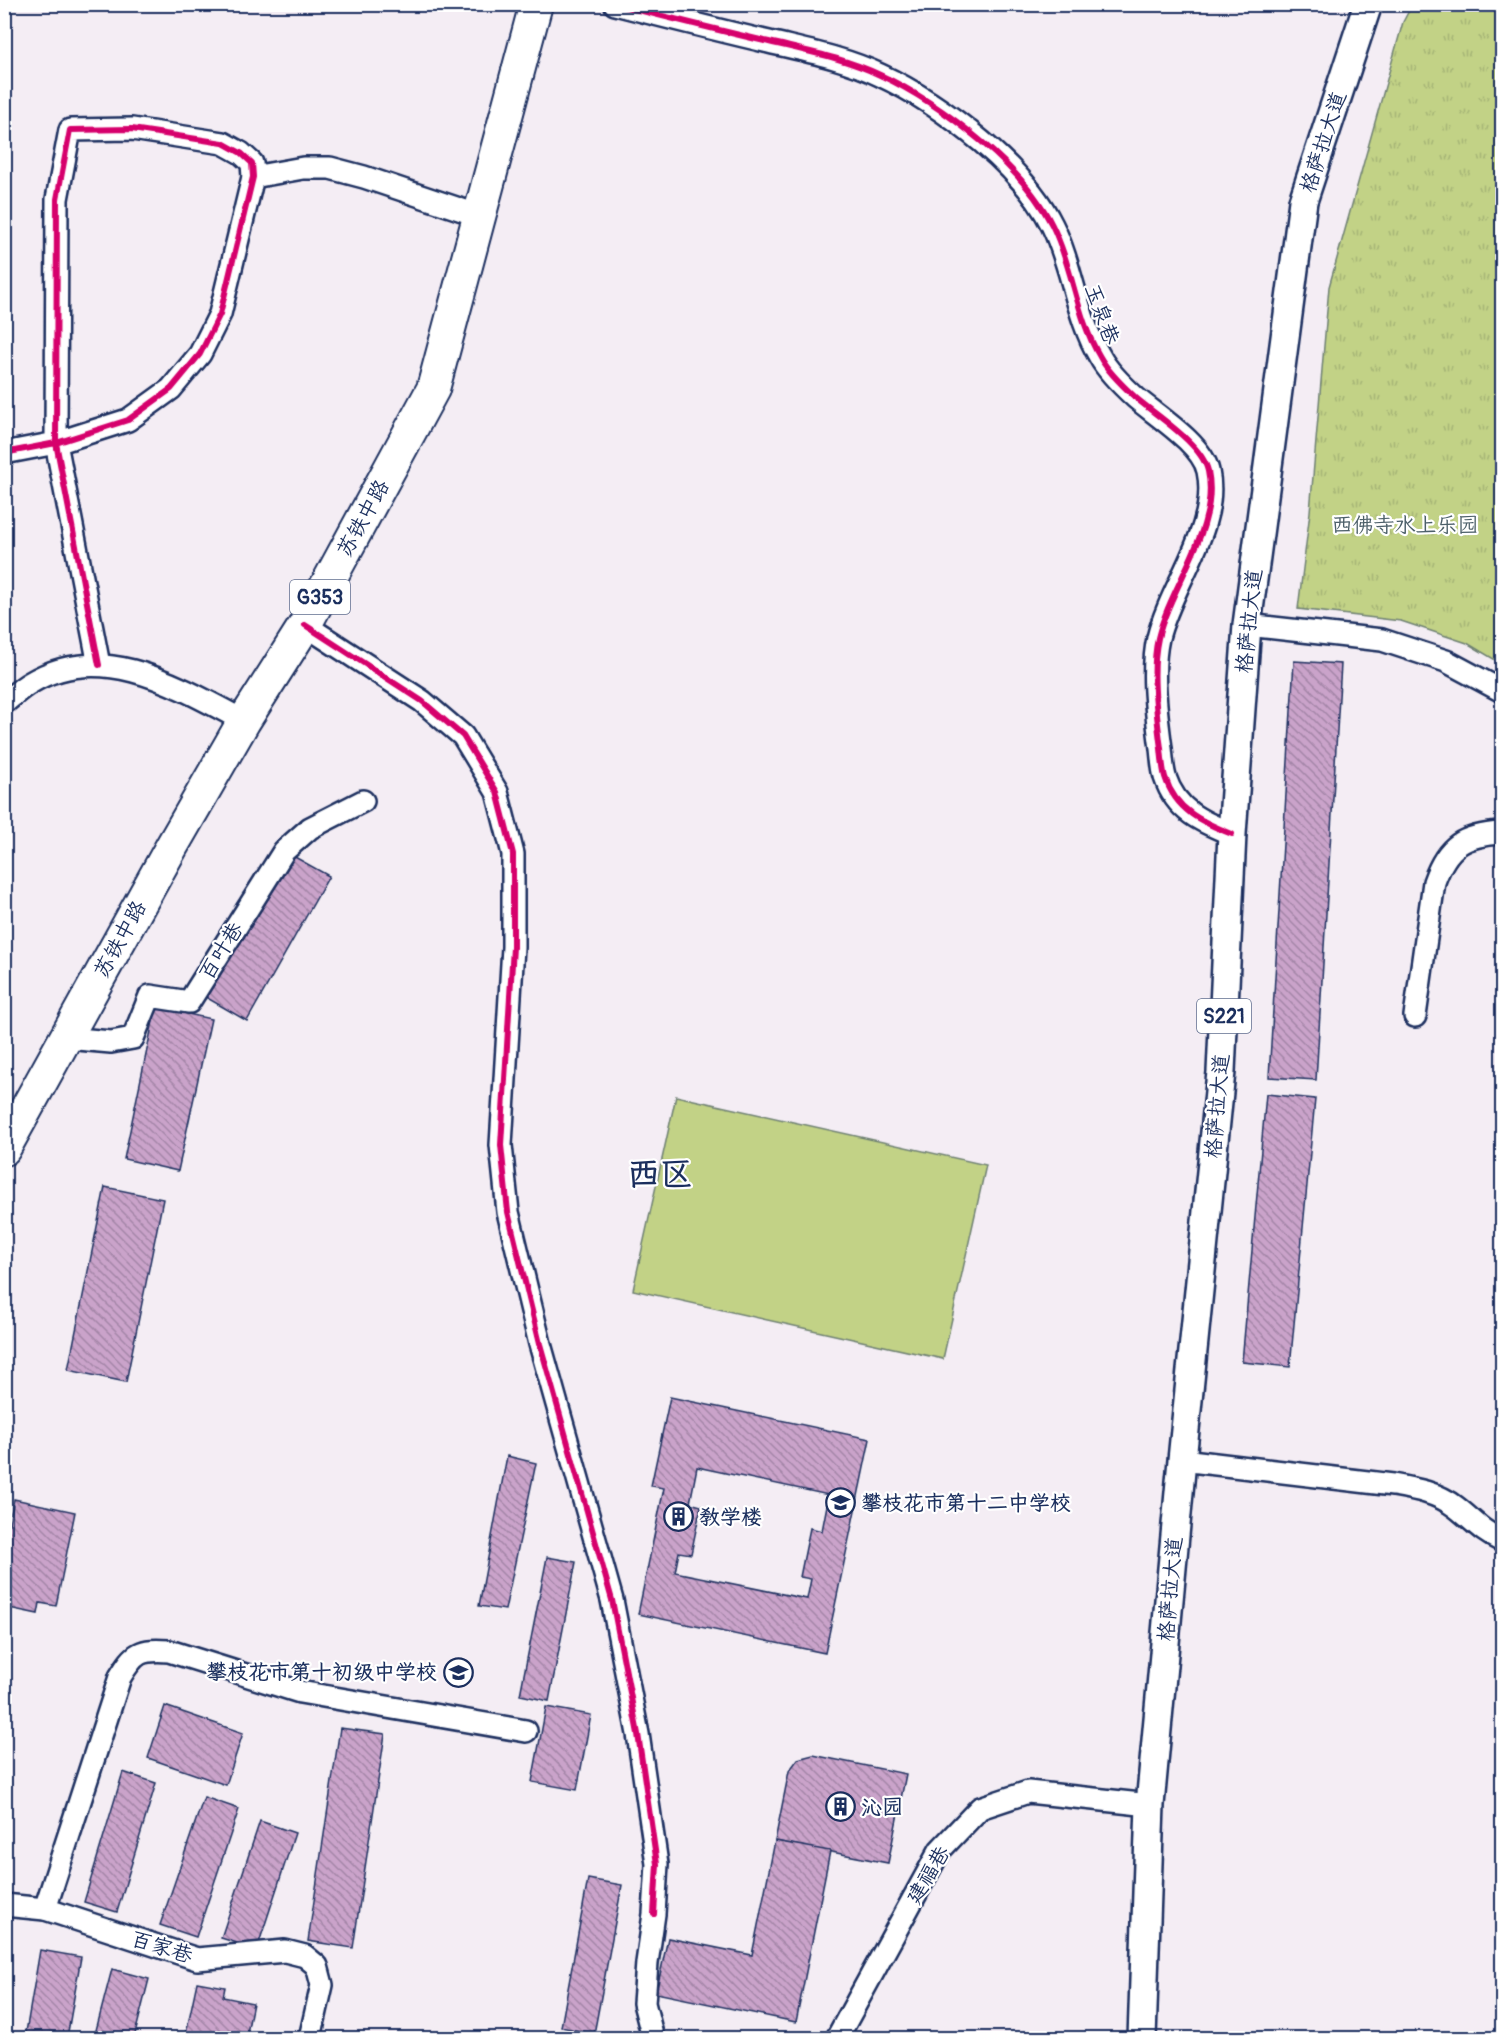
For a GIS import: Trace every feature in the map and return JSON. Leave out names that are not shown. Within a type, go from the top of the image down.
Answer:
[{"type":"highway","name":"苏铁中路","points":[[4,1149],[172,846],[244,721],[304,625],[433,389],[536,4]]},
{"type":"main road","name":"格萨拉大道","points":[[1142,2038],[1150,1806],[1221,1072],[1232,834],[1247,625],[1303,201],[1368,4]]},
{"type":"street","name":"玉泉巷","points":[[615,4],[835,58],[878,74],[915,93],[967,129],[998,155],[1030,191],[1052,225],[1076,291],[1085,327],[1101,359],[1133,395],[1196,448],[1208,467],[1211,493],[1207,519],[1169,604],[1157,640],[1154,698],[1165,777],[1179,804],[1204,823],[1232,834]]},
{"type":"street","points":[[4,453],[56,444],[128,420],[171,389],[200,354],[220,314],[254,177],[252,163],[241,153],[222,143],[132,129],[70,130],[57,199],[56,444],[99,665]]},
{"type":"street","points":[[254,177],[303,168],[330,168],[480,216]]},
{"type":"street","points":[[304,625],[422,701],[463,736],[496,792],[513,854],[513,947],[501,1145],[508,1212],[540,1344],[612,1600],[638,1734],[657,1864],[644,2002],[653,2038]]},
{"type":"street","points":[[1247,625],[1382,639],[1446,661],[1503,691]]},
{"type":"street","points":[[4,703],[30,682],[64,668],[99,665],[135,670],[175,685],[244,721]]},
{"type":"street","name":"百叶巷","points":[[66,1038],[111,1042],[134,1038],[150,996],[189,1002],[284,851],[310,828],[363,801]]},
{"type":"street","points":[[1415,1016],[1434,882],[1440,863],[1451,849],[1468,839],[1503,833]]},
{"type":"street","points":[[1182,1460],[1393,1485],[1428,1492],[1455,1507],[1482,1531],[1503,1541]]},
{"type":"street","points":[[45,1909],[120,1677],[131,1658],[148,1650],[169,1651],[300,1692],[526,1731]]},
{"type":"street","name":"建福巷","points":[[837,2038],[940,1850],[980,1808],[1028,1792],[1150,1806]]},
{"type":"street","name":"百家巷","points":[[4,1905],[45,1909],[197,1959],[285,1952],[305,1956],[317,1966],[322,1985],[310,2038]]},
{"type":"green space","name":"西佛寺水上乐园","points":[[1412,5],[1502,5],[1502,664],[1467,643],[1401,621],[1298,609],[1310,512],[1329,287],[1403,22]]},
{"type":"green space","points":[[676,1096],[986,1165],[943,1359],[633,1290]]},
{"type":"building","points":[[1294,661],[1341,664],[1316,1080],[1269,1077]]},
{"type":"building","points":[[284,851],[329,876],[247,1021],[202,995]]},
{"type":"building","points":[[156,1007],[211,1019],[178,1171],[124,1159]]},
{"type":"building","points":[[1266,1094],[1315,1099],[1290,1367],[1242,1362]]},
{"type":"building","points":[[105,1187],[163,1199],[126,1382],[68,1370]]},
{"type":"building","name":"教学楼","points":[[670,1397],[870,1439],[825,1653],[638,1614],[664,1488],[651,1486]],"holes":[[[697,1467],[829,1495],[822,1531],[810,1528],[800,1577],[811,1579],[807,1599],[675,1572],[679,1552],[691,1554],[701,1506],[690,1503]]]},
{"type":"building","points":[[507,1456],[536,1463],[505,1610],[479,1606]]},
{"type":"building","points":[[14,1499],[75,1512],[56,1606],[40,1603],[38,1614],[4,1607],[4,1548]]},
{"type":"building","points":[[547,1557],[576,1562],[549,1701],[520,1695]]},
{"type":"building","points":[[165,1706],[243,1733],[226,1785],[148,1758]]},
{"type":"building","points":[[546,1707],[591,1715],[577,1790],[532,1782]]},
{"type":"building","points":[[340,1728],[385,1734],[353,1948],[308,1941]]},
{"type":"building","name":"沁园","points":[[813,1755],[906,1774],[888,1863],[775,1841],[789,1771],[798,1759]]},
{"type":"building","points":[[123,1772],[156,1783],[117,1912],[84,1902]]},
{"type":"building","points":[[204,1797],[239,1809],[196,1937],[160,1925]]},
{"type":"building","points":[[260,1821],[295,1833],[257,1949],[221,1938]]},
{"type":"building","points":[[775,1841],[830,1851],[796,2022],[656,1993],[668,1938],[752,1955]]},
{"type":"building","points":[[588,1879],[622,1885],[594,2034],[561,2027]]},
{"type":"building","points":[[40,1950],[81,1957],[67,2038],[25,2038]]},
{"type":"building","points":[[112,1969],[149,1979],[134,2038],[94,2038]]},
{"type":"building","points":[[197,1982],[225,1987],[223,1997],[253,2003],[246,2038],[215,2032],[213,2038],[185,2038]]},
{"type":"cycle path","points":[[615,4],[825,56],[880,75],[920,97],[958,123],[1002,160],[1030,191],[1046,213],[1059,241],[1085,325],[1103,363],[1136,398],[1188,441],[1204,461],[1208,471],[1210,492],[1201,534],[1164,618],[1158,638],[1155,690],[1163,769],[1170,789],[1176,799],[1191,814],[1232,834]]},
{"type":"cycle path","points":[[4,453],[56,443],[128,420],[171,389],[200,354],[220,314],[253,177],[252,163],[241,153],[223,143],[132,129],[70,130],[57,199],[56,443],[99,665]]},
{"type":"cycle path","points":[[305,625],[422,701],[463,736],[497,792],[513,854],[513,947],[501,1145],[508,1212],[540,1344],[612,1600],[638,1734],[657,1864],[654,1914]]},
{"type":"place","name":"攀枝花市第十二中学校","points":[[840,1503]]},
{"type":"place","name":"教学楼","points":[[678,1517]]},
{"type":"place","name":"攀枝花市第十初级中学校","points":[[458,1672]]},
{"type":"place","name":"沁园","points":[[840,1807]]},
{"type":"district","name":"西区","points":[[660,1173]]}]
